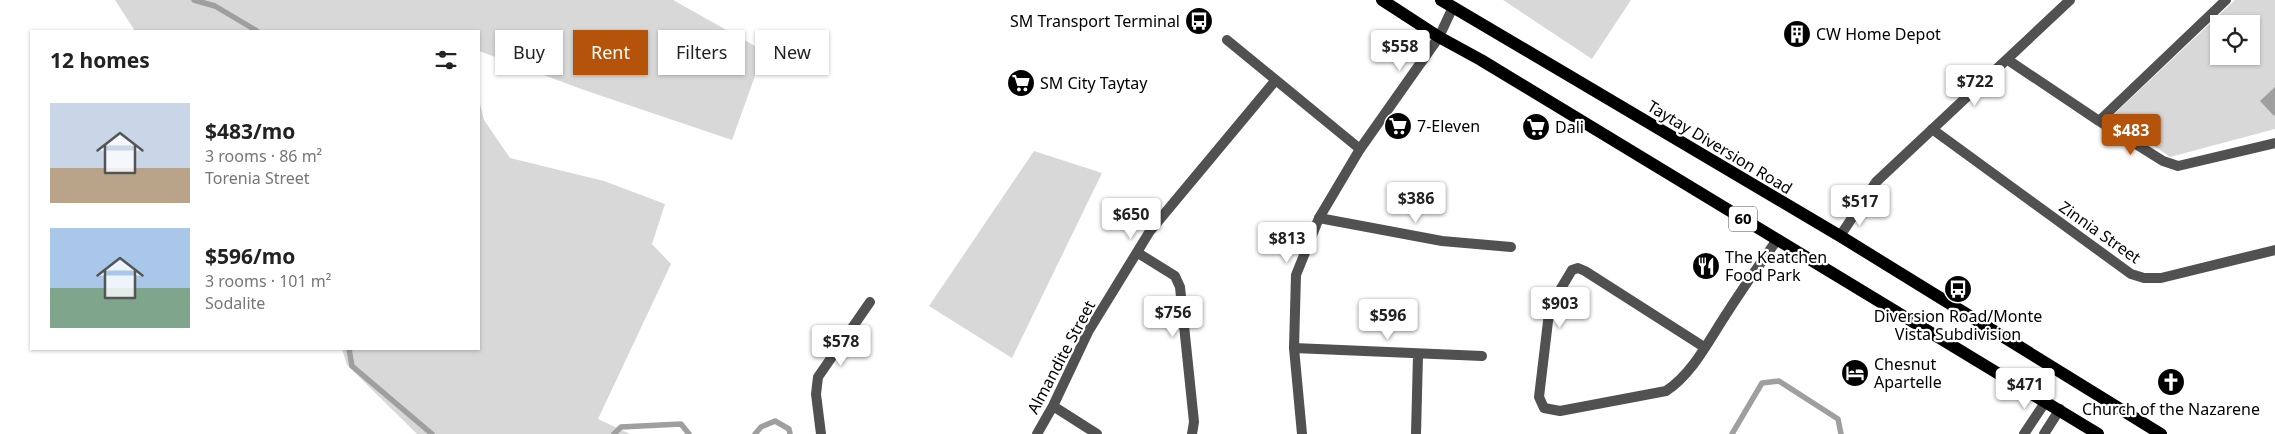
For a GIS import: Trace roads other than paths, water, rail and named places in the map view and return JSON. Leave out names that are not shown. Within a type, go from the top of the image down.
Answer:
[{"type":"main road","name":"60","points":[[1382,0],[1440,37],[2060,409],[2098,434]]},
{"type":"main road","name":"Taytay Diversion Road","points":[[1441,0],[1840,236],[2161,434]]},
{"type":"street","points":[[1840,236],[1876,182],[2070,0]]},
{"type":"street","points":[[2099,121],[2226,0]]},
{"type":"street","points":[[1302,434],[1294,348],[1296,275],[1318,218],[1360,149],[1440,37],[1453,7]]},
{"type":"street","points":[[1227,40],[1360,149]]},
{"type":"street","points":[[2008,60],[2163,161],[2178,166],[2275,143]]},
{"type":"street","name":"Almandite Street","points":[[1037,434],[1053,406],[1088,332],[1150,231],[1275,81]]},
{"type":"street","name":"Zinnia Street","points":[[1932,129],[2131,274],[2144,278],[2161,278],[2275,250]]},
{"type":"street","points":[[1318,218],[1442,241],[1511,247]]},
{"type":"street","points":[[1704,347],[1578,268],[1572,270],[1554,300],[1549,313],[1539,397],[1544,408],[1560,411],[1666,391],[1680,382],[1704,347],[1777,240]]},
{"type":"street","points":[[1138,253],[1175,276],[1180,287],[1194,422],[1192,434]]},
{"type":"street","points":[[821,434],[816,394],[818,377],[870,302]]},
{"type":"street","points":[[1294,348],[1418,355],[1482,356]]},
{"type":"street","points":[[1416,434],[1418,355]]},
{"type":"street","points":[[2024,434],[2046,401]]},
{"type":"street","points":[[1053,406],[1097,434]]},
{"type":"street","points":[[2044,434],[2060,409]]},
{"type":"waterway","points":[[194,0],[215,6],[255,30]]},
{"type":"waterway","points":[[349,350],[352,366],[432,434]]},
{"type":"waterway","points":[[1732,434],[1762,383],[1779,381],[1838,419],[1841,434]]},
{"type":"waterway","points":[[755,434],[761,427],[775,421],[789,429],[790,434]]},
{"type":"waterway","points":[[614,434],[621,427],[681,424],[689,434]]},
{"type":"place","name":"SM Transport Terminal","points":[[1199,21]]},
{"type":"place","name":"CW Home Depot","points":[[1797,34]]},
{"type":"place","name":"SM City Taytay","points":[[1021,83]]},
{"type":"place","name":"7-Eleven","points":[[1398,126]]},
{"type":"place","name":"Dali","points":[[1536,127]]},
{"type":"place","name":"The Keatchen Food Park","points":[[1706,266]]},
{"type":"place","name":"Diversion Road/Monte Vista Subdivision","points":[[1958,289]]},
{"type":"place","name":"Chesnut Apartelle","points":[[1855,373]]},
{"type":"place","name":"Church of the Nazarene","points":[[2171,382]]}]
